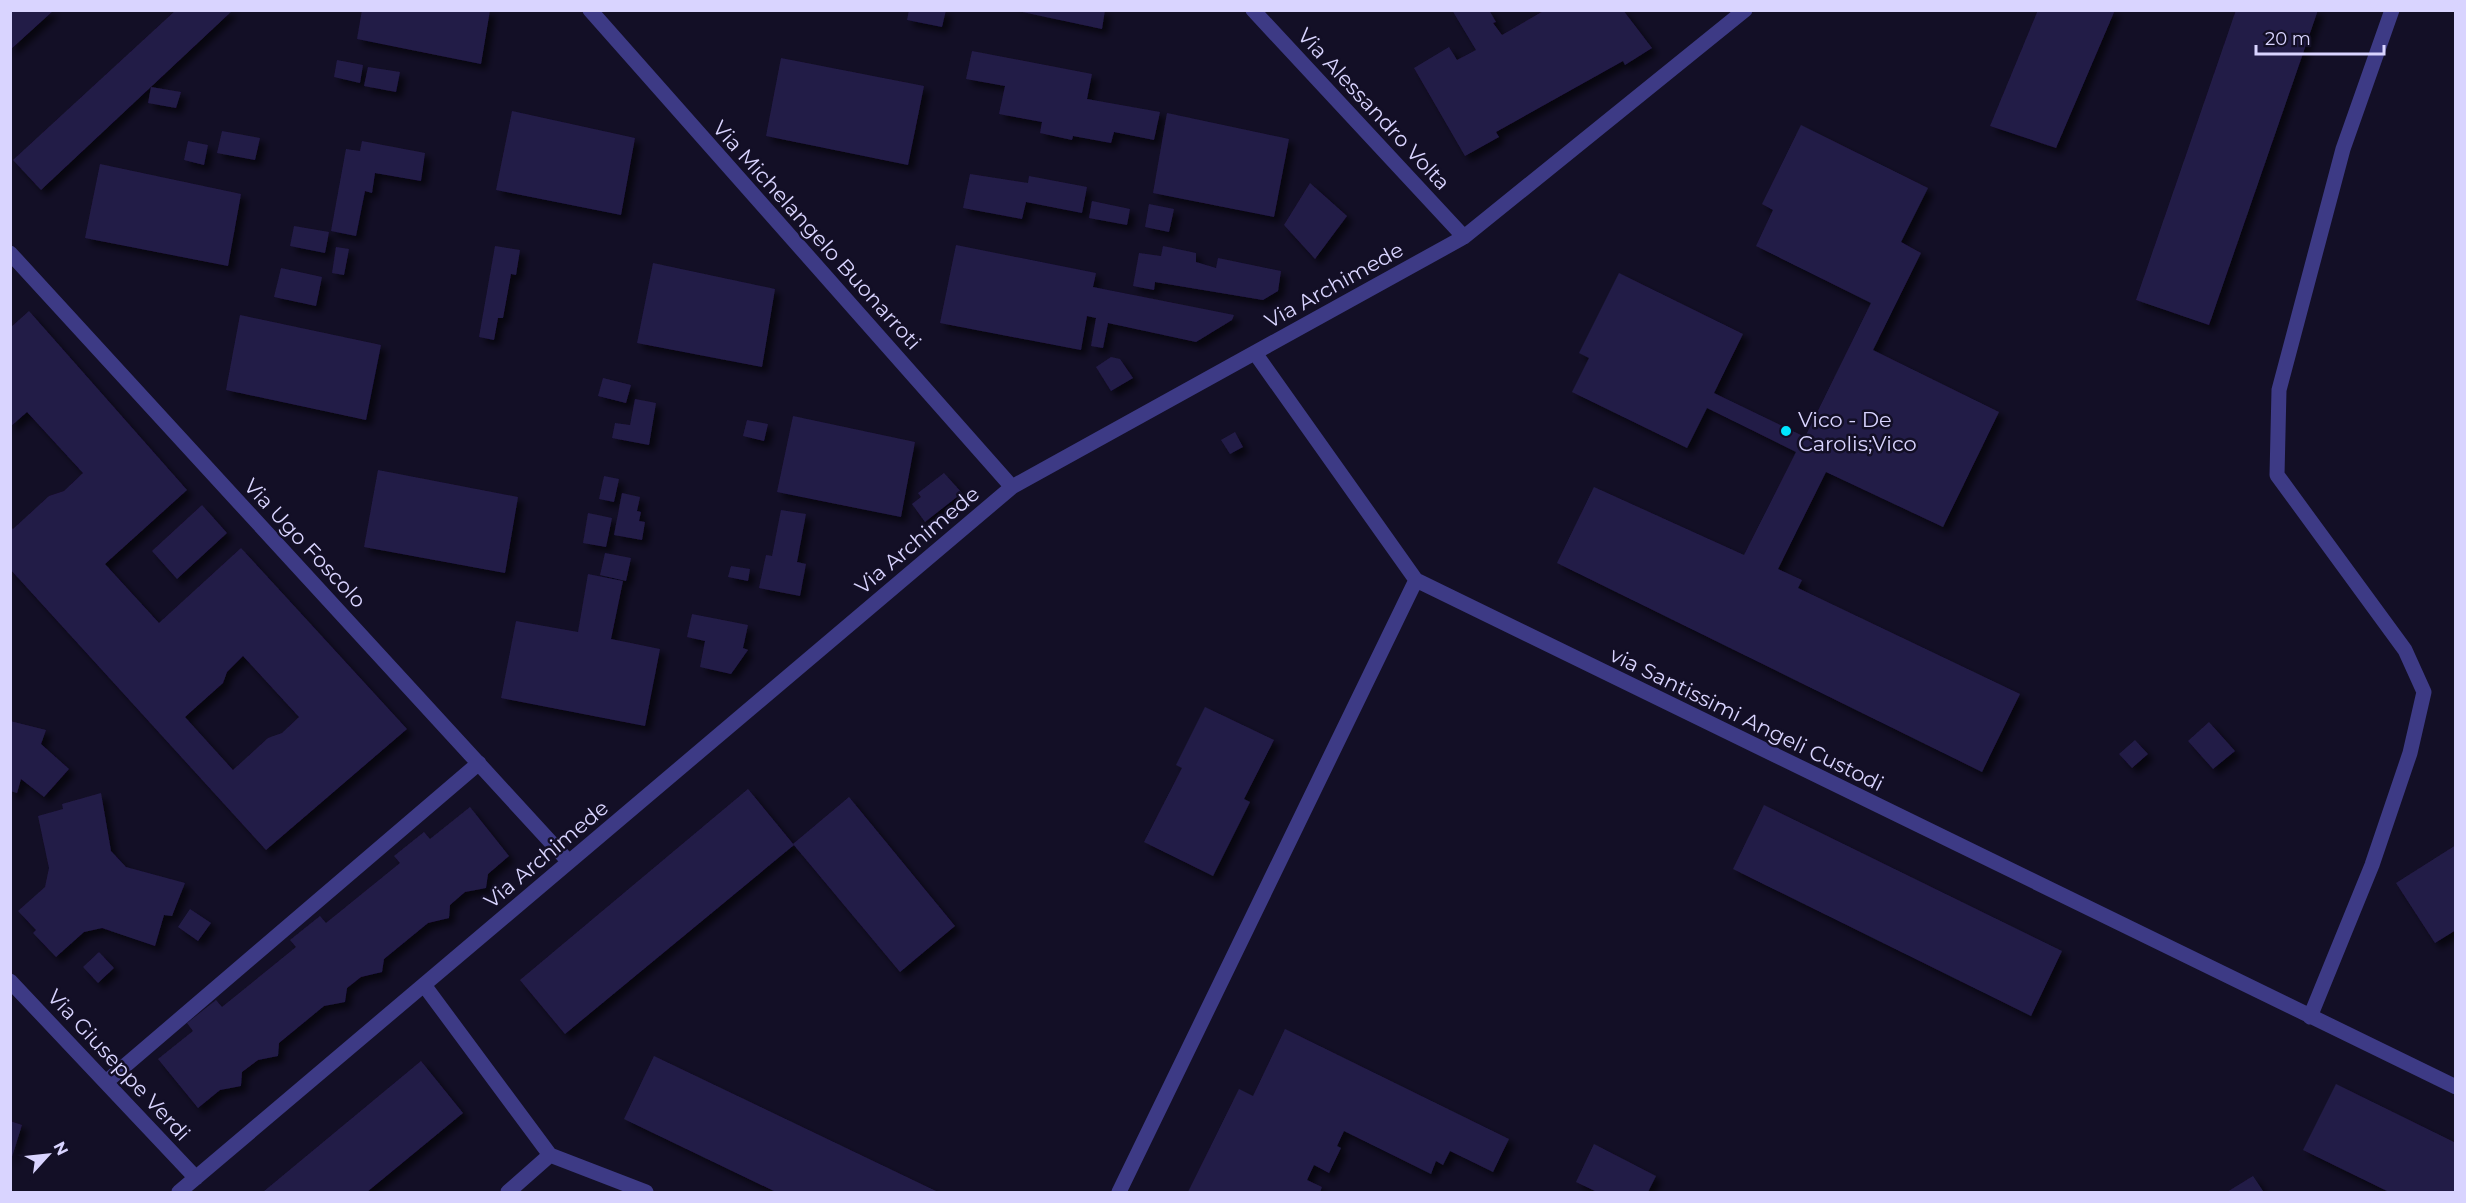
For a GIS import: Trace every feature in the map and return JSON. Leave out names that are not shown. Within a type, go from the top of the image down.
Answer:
[{"type":"street","name":"Via Michelangelo Buonarroti","points":[[590,10],[1012,487]]},
{"type":"street","name":"Via Alessandro Volta","points":[[1253,10],[1464,237]]},
{"type":"street","name":"Via Archimede","points":[[179,1192],[1012,487],[1464,237],[1745,10]]},
{"type":"street","points":[[2310,1017],[2372,865],[2410,753],[2424,692],[2405,650],[2277,475],[2279,390],[2343,149],[2392,10]]},
{"type":"street","name":"Via Ugo Foscolo","points":[[10,253],[569,862]]},
{"type":"street","name":"via Santissimi Angeli Custodi","points":[[1255,352],[1416,580],[2456,1087]]},
{"type":"street","points":[[1119,1192],[1416,580]]},
{"type":"street","points":[[106,1083],[480,764]]},
{"type":"street","name":"Via Giuseppe Verdi","points":[[10,981],[196,1178]]},
{"type":"street","points":[[424,986],[550,1155],[646,1192]]},
{"type":"street","points":[[508,1192],[550,1155]]},
{"type":"building","points":[[10,10],[54,10],[10,50]]},
{"type":"building","points":[[176,10],[233,10],[41,190],[13,160]]},
{"type":"building","points":[[362,10],[490,10],[481,64],[357,39]]},
{"type":"building","points":[[909,10],[946,10],[942,27],[907,20]]},
{"type":"building","points":[[1013,10],[1105,10],[1102,29]]},
{"type":"building","points":[[1452,10],[1489,10],[1496,22],[1493,23],[1502,35],[1545,10],[1623,10],[1652,48],[1625,65],[1623,61],[1496,132],[1499,137],[1465,156],[1414,68],[1449,47],[1457,60],[1476,50]]},
{"type":"building","points":[[2038,10],[2115,10],[2056,148],[1990,126]]},
{"type":"building","points":[[2236,10],[2318,10],[2209,325],[2136,300]]},
{"type":"building","points":[[972,51],[1092,74],[1087,99],[1160,112],[1154,140],[1114,132],[1111,143],[1073,136],[1072,140],[1040,133],[1042,122],[999,114],[1005,86],[966,79]]},
{"type":"building","points":[[781,58],[924,86],[908,165],[766,136]]},
{"type":"building","points":[[337,60],[363,65],[360,83],[334,77]]},
{"type":"building","points":[[368,67],[400,72],[396,92],[364,86]]},
{"type":"building","points":[[151,87],[181,92],[176,108],[148,103]]},
{"type":"building","points":[[512,111],[635,138],[621,215],[496,190]]},
{"type":"building","points":[[1167,113],[1289,139],[1274,217],[1153,193]]},
{"type":"building","points":[[1801,125],[1928,188],[1901,242],[1921,253],[1873,350],[1999,412],[1943,527],[1826,472],[1778,569],[1802,580],[1798,588],[2020,694],[1982,772],[1557,563],[1594,487],[1744,555],[1796,452],[1707,408],[1687,448],[1572,392],[1589,358],[1579,353],[1619,273],[1743,334],[1714,393],[1805,437],[1871,303],[1756,246],[1773,210],[1762,204]]},
{"type":"building","points":[[222,131],[260,138],[255,160],[217,153]]},
{"type":"building","points":[[188,141],[208,145],[204,165],[184,160]]},
{"type":"building","points":[[362,141],[425,153],[421,181],[375,173],[372,193],[365,191],[356,236],[331,231],[346,149],[360,151]]},
{"type":"building","points":[[100,164],[241,194],[228,266],[85,238]]},
{"type":"building","points":[[970,174],[1028,183],[1029,176],[1087,187],[1082,213],[1026,202],[1022,219],[963,208]]},
{"type":"building","points":[[1310,183],[1347,216],[1315,259],[1284,225]]},
{"type":"building","points":[[1092,201],[1130,209],[1127,225],[1089,218]]},
{"type":"building","points":[[1149,204],[1174,209],[1169,232],[1145,227]]},
{"type":"building","points":[[294,226],[329,232],[325,253],[290,246]]},
{"type":"building","points":[[956,245],[1096,273],[1093,287],[1234,315],[1232,320],[1196,342],[1108,323],[1103,348],[1091,346],[1096,318],[1087,316],[1081,350],[940,323]]},
{"type":"building","points":[[495,246],[520,250],[516,275],[511,274],[503,318],[498,318],[494,340],[479,337]]},
{"type":"building","points":[[1163,246],[1196,253],[1196,262],[1216,268],[1218,258],[1281,271],[1278,291],[1263,300],[1155,282],[1154,290],[1133,286],[1139,253],[1161,256]]},
{"type":"building","points":[[336,247],[349,249],[344,275],[332,273]]},
{"type":"building","points":[[653,263],[775,289],[762,367],[637,343]]},
{"type":"building","points":[[281,268],[322,277],[316,306],[274,297]]},
{"type":"building","points":[[29,311],[187,490],[105,564],[159,623],[241,548],[407,729],[266,850],[10,569],[10,526],[13,529],[49,496],[64,491],[83,473],[27,412],[10,427],[10,328]],"holes":[[[243,656],[299,717],[282,733],[268,738],[233,770],[185,717],[223,683],[227,672]]]},
{"type":"building","points":[[240,315],[381,345],[366,420],[226,390]]},
{"type":"building","points":[[1111,357],[1120,359],[1133,378],[1111,391],[1096,367]]},
{"type":"building","points":[[603,378],[631,385],[626,403],[598,396]]},
{"type":"building","points":[[635,399],[656,403],[649,445],[612,438],[615,423],[630,425]]},
{"type":"building","points":[[793,416],[915,442],[901,517],[777,492]]},
{"type":"building","points":[[747,420],[768,424],[764,441],[743,436]]},
{"type":"building","points":[[1235,432],[1243,447],[1230,454],[1221,440]]},
{"type":"building","points":[[378,470],[518,497],[505,573],[364,547]]},
{"type":"building","points":[[944,473],[962,493],[925,522],[912,504],[921,497],[918,493]]},
{"type":"building","points":[[604,476],[619,479],[614,502],[599,499]]},
{"type":"building","points":[[622,493],[640,497],[637,511],[641,512],[639,521],[645,522],[642,540],[614,535]]},
{"type":"building","points":[[202,505],[227,533],[177,579],[152,551]]},
{"type":"building","points":[[781,510],[806,514],[797,562],[806,564],[800,596],[759,588],[766,555],[772,556]]},
{"type":"building","points":[[588,513],[612,518],[606,547],[583,543]]},
{"type":"building","points":[[605,553],[631,558],[626,581],[600,575]]},
{"type":"building","points":[[731,566],[750,569],[748,581],[728,577]]},
{"type":"building","points":[[588,574],[623,581],[611,639],[660,649],[645,726],[501,698],[516,621],[578,632]]},
{"type":"building","points":[[692,614],[748,625],[743,648],[748,650],[731,674],[700,667],[705,641],[687,637]]},
{"type":"building","points":[[1205,707],[1274,740],[1244,799],[1250,802],[1213,876],[1144,842],[1182,768],[1176,765]]},
{"type":"building","points":[[10,721],[46,730],[41,744],[69,769],[44,797],[21,779],[17,793],[10,791]]},
{"type":"building","points":[[2209,722],[2235,751],[2213,769],[2188,741]]},
{"type":"building","points":[[2135,740],[2148,754],[2132,768],[2119,754]]},
{"type":"building","points":[[748,789],[794,845],[565,1034],[520,980]]},
{"type":"building","points":[[101,793],[111,851],[126,867],[185,883],[172,916],[164,915],[155,946],[102,928],[84,932],[56,957],[33,933],[36,930],[18,911],[45,887],[49,868],[38,816],[63,809],[62,804]]},
{"type":"building","points":[[849,797],[955,926],[900,972],[793,844]]},
{"type":"building","points":[[1764,805],[2062,951],[2031,1016],[1733,869]]},
{"type":"building","points":[[470,807],[509,856],[488,874],[486,888],[465,892],[450,905],[449,918],[428,923],[384,959],[382,972],[361,977],[347,988],[345,1002],[324,1006],[279,1043],[278,1056],[258,1060],[242,1072],[241,1086],[220,1090],[198,1108],[158,1059],[193,1031],[187,1023],[216,1000],[222,1007],[296,947],[290,940],[320,916],[326,923],[400,863],[394,856],[424,832],[430,839]]},
{"type":"building","points":[[2456,845],[2456,930],[2435,943],[2396,883]]},
{"type":"building","points":[[190,909],[211,923],[198,941],[178,927]]},
{"type":"building","points":[[99,952],[114,968],[98,983],[83,967]]},
{"type":"building","points":[[1285,1029],[1509,1139],[1493,1172],[1450,1151],[1443,1165],[1436,1161],[1431,1174],[1344,1131],[1337,1146],[1341,1148],[1329,1173],[1314,1165],[1307,1180],[1322,1187],[1320,1192],[1188,1192],[1239,1089],[1253,1096]]},
{"type":"building","points":[[654,1056],[938,1192],[776,1192],[624,1119]]},
{"type":"building","points":[[421,1061],[463,1113],[367,1192],[263,1192]]},
{"type":"building","points":[[2336,1084],[2456,1143],[2456,1192],[2389,1192],[2303,1150]]},
{"type":"building","points":[[10,1121],[22,1125],[11,1160],[10,1159]]},
{"type":"building","points":[[1594,1144],[1656,1176],[1648,1192],[1597,1192],[1576,1182]]},
{"type":"building","points":[[2253,1176],[2263,1191],[2227,1192]]},
{"type":"place","name":"Vico - De Carolis;Vico","points":[[1786,431]]}]
